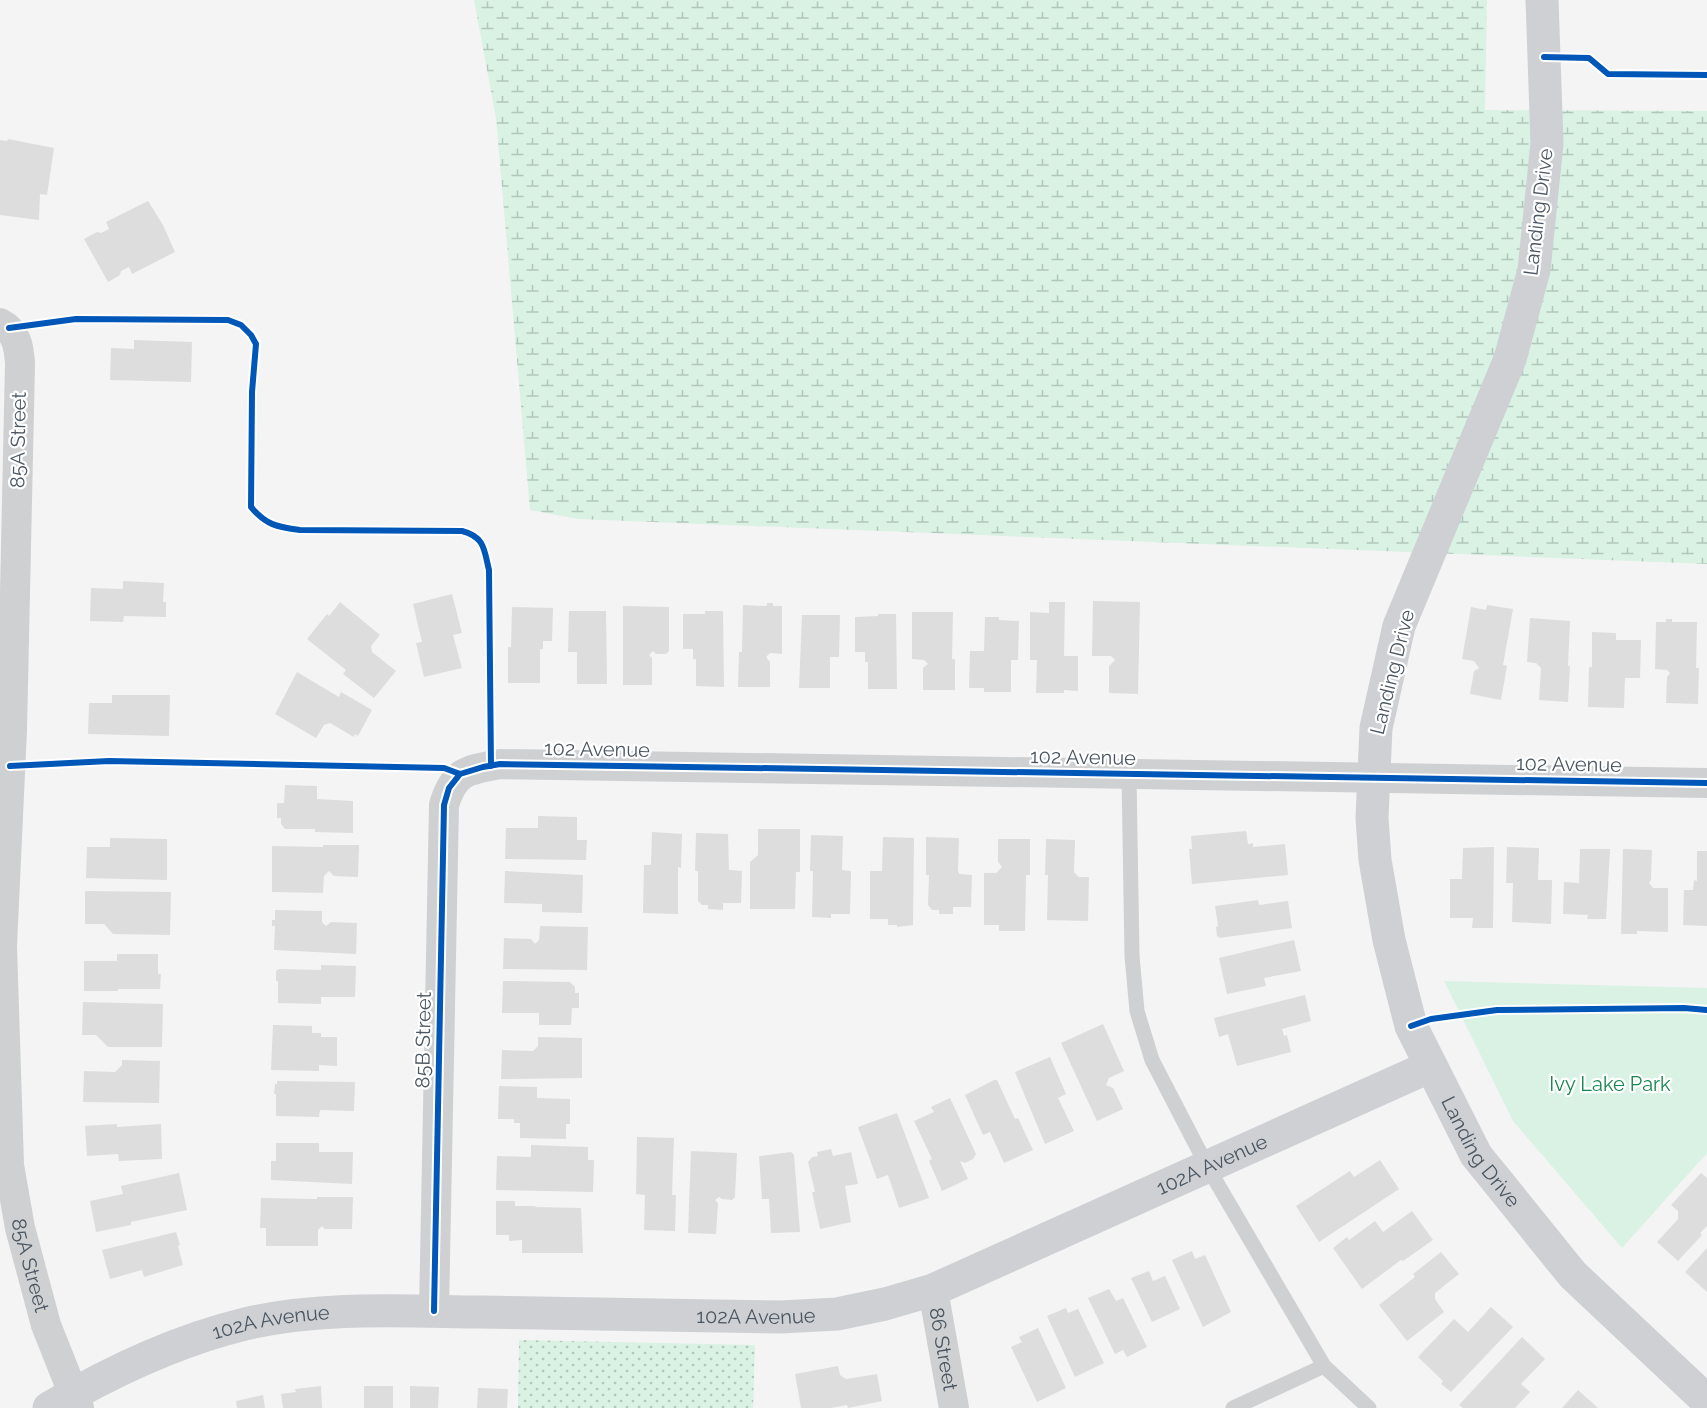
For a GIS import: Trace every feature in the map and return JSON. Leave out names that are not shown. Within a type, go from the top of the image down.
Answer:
[{"type":"street","name":"Landing Drive","points":[[1542,0],[1547,143],[1534,270],[1510,359],[1399,626],[1376,728],[1372,776],[1375,860],[1389,940],[1411,1026],[1476,1155],[1573,1275],[1707,1401]]},
{"type":"street","name":"85A Street","points":[[4,326],[19,345],[20,364],[6,730],[1,946],[5,1167],[67,1403]]},
{"type":"street","name":"102 Avenue","points":[[460,774],[500,764],[1707,783]]},
{"type":"street","name":"85B Street","points":[[434,1311],[444,805],[449,788],[460,774]]},
{"type":"street","name":"102A Avenue","points":[[67,1403],[130,1365],[185,1342],[245,1324],[306,1313],[434,1311],[781,1317],[837,1314],[885,1304],[933,1290],[1431,1066]]},
{"type":"street","name":"86 Street","points":[[933,1290],[954,1408]]},
{"type":"lane","points":[[1129,775],[1132,956],[1137,1011],[1152,1060],[1207,1166],[1324,1366],[1369,1408]]},
{"type":"lane","points":[[1233,1408],[1324,1366]]},
{"type":"green space","points":[[474,0],[1487,0],[1485,110],[1707,111],[1707,564],[578,519],[530,510],[496,118]]},
{"type":"green space","name":"Ivy Lake Park","points":[[1444,981],[1707,988],[1707,1153],[1622,1248],[1513,1121]]},
{"type":"green space","points":[[519,1340],[755,1345],[753,1408],[518,1408]]},
{"type":"building","points":[[8,139],[54,148],[47,195],[40,194],[39,220],[0,215],[0,140],[7,141]]},
{"type":"building","points":[[148,201],[163,225],[175,252],[132,274],[129,267],[108,282],[84,239],[109,229],[106,222]]},
{"type":"building","points":[[134,340],[192,342],[191,382],[110,380],[111,348],[134,349]]},
{"type":"building","points":[[123,581],[164,583],[163,602],[166,602],[166,617],[124,616],[123,622],[90,621],[91,588],[123,589]]},
{"type":"building","points":[[452,594],[462,633],[453,635],[462,668],[424,677],[416,643],[422,642],[413,604]]},
{"type":"building","points":[[1093,601],[1140,602],[1138,694],[1109,693],[1109,666],[1115,660],[1111,656],[1092,656]]},
{"type":"building","points":[[340,602],[380,635],[371,646],[372,652],[396,671],[374,698],[343,674],[346,670],[307,639]]},
{"type":"building","points":[[1049,602],[1065,602],[1064,656],[1078,656],[1078,691],[1036,693],[1037,660],[1030,660],[1030,612],[1049,613]]},
{"type":"building","points":[[767,603],[782,606],[782,654],[770,653],[766,657],[770,662],[770,687],[738,687],[739,652],[742,652],[743,605],[767,606]]},
{"type":"building","points":[[1487,605],[1513,609],[1503,665],[1507,666],[1501,700],[1470,694],[1474,671],[1479,668],[1474,661],[1462,659],[1471,607],[1486,610]]},
{"type":"building","points":[[623,606],[669,607],[669,651],[666,654],[656,654],[653,651],[649,655],[652,658],[652,685],[623,685]]},
{"type":"building","points":[[512,607],[553,608],[552,641],[543,641],[543,649],[540,649],[540,683],[508,683],[508,647],[511,647]]},
{"type":"building","points":[[569,611],[606,611],[607,684],[577,684],[577,652],[568,652]]},
{"type":"building","points":[[705,611],[723,611],[724,687],[696,686],[696,659],[693,659],[693,649],[683,649],[683,614],[705,614]]},
{"type":"building","points":[[912,612],[953,612],[952,659],[955,659],[955,690],[923,690],[923,668],[928,664],[924,660],[912,659]]},
{"type":"building","points":[[878,614],[896,614],[897,689],[868,689],[868,662],[865,662],[865,652],[855,652],[855,617],[878,616]]},
{"type":"building","points":[[802,615],[840,615],[839,657],[830,657],[830,688],[799,688]]},
{"type":"building","points":[[985,617],[1019,621],[1018,660],[1011,660],[1011,692],[984,692],[984,688],[969,688],[970,651],[984,651]]},
{"type":"building","points":[[1530,618],[1570,621],[1568,702],[1539,700],[1541,668],[1536,663],[1527,662]]},
{"type":"building","points":[[1666,619],[1672,619],[1672,622],[1697,622],[1698,704],[1666,703],[1667,677],[1670,673],[1667,670],[1655,669],[1656,622],[1666,622]]},
{"type":"building","points":[[1592,632],[1616,633],[1616,640],[1641,640],[1640,678],[1625,678],[1624,708],[1588,707],[1589,667],[1592,667]]},
{"type":"building","points":[[297,672],[339,697],[341,692],[372,710],[358,736],[355,734],[354,737],[330,723],[324,725],[316,738],[275,714]]},
{"type":"building","points":[[112,695],[170,695],[169,736],[88,734],[89,703],[112,703]]},
{"type":"building","points":[[285,785],[317,786],[317,799],[353,801],[353,833],[285,829],[281,824],[281,818],[277,818],[277,803],[284,803]]},
{"type":"building","points":[[538,816],[577,817],[577,840],[587,840],[586,860],[505,859],[506,828],[538,828]]},
{"type":"building","points":[[758,829],[800,829],[800,872],[796,872],[795,909],[750,909],[750,862],[758,855]]},
{"type":"building","points":[[1246,831],[1248,844],[1253,843],[1253,847],[1285,844],[1288,875],[1192,884],[1189,849],[1192,849],[1191,836]]},
{"type":"building","points":[[652,832],[682,834],[681,868],[678,867],[678,914],[643,913],[644,865],[651,865]]},
{"type":"building","points":[[696,833],[728,834],[729,870],[742,871],[741,903],[723,903],[723,910],[708,909],[708,905],[702,905],[698,901],[698,871],[695,871]]},
{"type":"building","points":[[811,835],[843,836],[842,870],[851,871],[850,914],[831,914],[831,918],[812,917]]},
{"type":"building","points":[[883,837],[914,838],[913,925],[897,927],[897,925],[888,925],[888,919],[870,919],[870,871],[882,871]]},
{"type":"building","points":[[926,837],[959,838],[959,874],[972,875],[971,907],[953,907],[953,914],[939,914],[939,910],[932,910],[928,905],[929,875],[926,875]]},
{"type":"building","points":[[110,838],[167,839],[167,880],[86,878],[87,847],[110,847]]},
{"type":"building","points":[[998,839],[1030,839],[1030,875],[1026,875],[1025,931],[999,931],[999,925],[984,925],[984,873],[996,873],[1002,867],[998,862]]},
{"type":"building","points":[[1046,839],[1075,840],[1074,872],[1079,877],[1089,877],[1088,921],[1047,920]]},
{"type":"building","points":[[323,845],[359,845],[358,877],[334,876],[329,871],[324,876],[323,893],[272,892],[272,846],[323,847]]},
{"type":"building","points":[[1494,847],[1493,928],[1472,928],[1473,918],[1450,918],[1450,879],[1462,879],[1463,848]]},
{"type":"building","points":[[1507,847],[1539,848],[1538,880],[1552,880],[1551,924],[1512,922],[1513,883],[1506,883]]},
{"type":"building","points":[[1580,849],[1610,849],[1606,919],[1587,919],[1588,915],[1563,914],[1564,882],[1579,883]]},
{"type":"building","points":[[1623,849],[1652,850],[1649,883],[1653,888],[1668,888],[1668,932],[1637,931],[1637,934],[1621,934]]},
{"type":"building","points":[[1697,851],[1707,851],[1707,926],[1683,925],[1684,890],[1693,890],[1694,880],[1697,881]]},
{"type":"building","points":[[505,871],[583,875],[582,913],[542,912],[542,904],[504,903]]},
{"type":"building","points":[[85,891],[171,892],[170,935],[113,934],[104,924],[85,924]]},
{"type":"building","points":[[1258,900],[1259,905],[1288,901],[1292,928],[1217,937],[1215,906]]},
{"type":"building","points":[[275,910],[322,911],[322,922],[326,926],[331,922],[357,923],[356,954],[274,950],[275,926],[272,926],[272,920],[275,920]]},
{"type":"building","points":[[540,926],[588,927],[587,970],[503,969],[504,938],[531,939],[535,944],[539,940]]},
{"type":"building","points":[[1294,940],[1301,971],[1264,978],[1266,986],[1227,994],[1219,958]]},
{"type":"building","points":[[117,954],[158,954],[158,974],[161,974],[160,989],[84,991],[84,961],[117,961]]},
{"type":"building","points":[[321,965],[356,966],[355,997],[321,997],[321,1004],[278,1003],[276,971],[279,969],[321,970]]},
{"type":"building","points":[[503,981],[570,982],[575,987],[575,993],[579,993],[579,1008],[572,1008],[571,1025],[539,1025],[539,1013],[502,1013]]},
{"type":"building","points":[[1305,995],[1311,1021],[1282,1029],[1284,1036],[1287,1035],[1291,1052],[1237,1066],[1228,1034],[1219,1037],[1214,1018]]},
{"type":"building","points":[[83,1002],[163,1004],[162,1047],[108,1047],[96,1035],[82,1035]]},
{"type":"building","points":[[1103,1024],[1124,1071],[1109,1078],[1106,1085],[1113,1088],[1123,1109],[1097,1121],[1061,1043]]},
{"type":"building","points":[[273,1025],[312,1026],[312,1033],[321,1033],[321,1037],[337,1037],[337,1066],[319,1065],[319,1071],[271,1070]]},
{"type":"building","points":[[538,1037],[582,1038],[582,1078],[501,1079],[502,1050],[533,1051],[538,1046]]},
{"type":"building","points":[[1050,1057],[1066,1094],[1058,1098],[1074,1131],[1045,1144],[1015,1072]]},
{"type":"building","points":[[122,1060],[160,1061],[159,1103],[83,1102],[84,1071],[115,1072],[122,1065]]},
{"type":"building","points":[[997,1080],[1015,1119],[1018,1118],[1033,1150],[1004,1163],[990,1132],[983,1135],[965,1095]]},
{"type":"building","points":[[277,1081],[355,1082],[354,1111],[320,1110],[319,1117],[276,1116],[276,1094],[274,1094]]},
{"type":"building","points":[[499,1086],[537,1087],[537,1098],[570,1099],[570,1124],[566,1124],[566,1139],[520,1138],[520,1123],[514,1123],[514,1119],[498,1119]]},
{"type":"building","points":[[950,1098],[976,1154],[973,1159],[965,1163],[960,1161],[968,1179],[942,1191],[929,1161],[932,1159],[914,1121],[934,1112],[931,1107]]},
{"type":"building","points":[[897,1113],[929,1198],[899,1208],[888,1175],[877,1179],[858,1127]]},
{"type":"building","points":[[117,1124],[117,1127],[161,1124],[162,1159],[119,1161],[118,1154],[87,1156],[85,1126]]},
{"type":"building","points":[[637,1137],[674,1138],[672,1195],[676,1195],[675,1231],[644,1230],[645,1195],[636,1194]]},
{"type":"building","points":[[276,1143],[319,1143],[319,1152],[353,1152],[352,1184],[271,1180],[271,1161],[276,1161]]},
{"type":"building","points":[[531,1145],[588,1147],[588,1160],[594,1160],[593,1192],[496,1190],[497,1156],[531,1157]]},
{"type":"building","points":[[831,1149],[833,1156],[851,1152],[858,1184],[845,1186],[851,1222],[820,1229],[808,1162],[812,1157],[818,1156],[817,1152]]},
{"type":"building","points":[[691,1151],[737,1153],[735,1197],[732,1200],[719,1197],[715,1200],[718,1203],[716,1234],[688,1233]]},
{"type":"building","points":[[791,1152],[794,1155],[800,1232],[771,1233],[769,1199],[762,1199],[759,1156]]},
{"type":"building","points":[[1380,1160],[1399,1189],[1319,1242],[1296,1206],[1350,1171],[1354,1177]]},
{"type":"building","points":[[179,1173],[187,1210],[96,1232],[90,1201],[123,1194],[121,1186]]},
{"type":"building","points":[[1701,1173],[1707,1178],[1707,1226],[1700,1233],[1702,1235],[1678,1261],[1657,1242],[1678,1219],[1678,1211],[1671,1205]]},
{"type":"building","points":[[317,1197],[353,1197],[352,1229],[325,1229],[322,1226],[318,1230],[318,1246],[266,1246],[266,1228],[260,1228],[261,1198],[317,1199]]},
{"type":"building","points":[[496,1201],[515,1201],[515,1206],[581,1208],[583,1253],[522,1253],[522,1240],[509,1241],[509,1235],[496,1235]]},
{"type":"building","points":[[1412,1211],[1433,1240],[1362,1289],[1333,1248],[1347,1237],[1349,1240],[1375,1221],[1383,1232]]},
{"type":"building","points":[[176,1232],[183,1265],[144,1277],[142,1270],[110,1279],[102,1250]]},
{"type":"building","points":[[1707,1248],[1707,1292],[1685,1272]]},
{"type":"building","points":[[1192,1251],[1195,1259],[1205,1255],[1231,1312],[1203,1327],[1172,1260]]},
{"type":"building","points":[[1441,1252],[1459,1274],[1435,1293],[1435,1299],[1444,1312],[1407,1341],[1379,1305],[1415,1277],[1413,1274]]},
{"type":"building","points":[[1149,1271],[1153,1281],[1165,1276],[1180,1309],[1152,1322],[1131,1278]]},
{"type":"building","points":[[1109,1289],[1116,1301],[1123,1298],[1147,1347],[1127,1357],[1123,1350],[1115,1354],[1088,1298]]},
{"type":"building","points":[[1491,1307],[1513,1327],[1451,1392],[1418,1357],[1454,1319],[1468,1332]]},
{"type":"building","points":[[1066,1308],[1068,1313],[1078,1309],[1104,1363],[1075,1377],[1047,1316]]},
{"type":"building","points":[[1038,1328],[1066,1388],[1037,1402],[1011,1347],[1022,1342],[1019,1337]]},
{"type":"building","points":[[1522,1337],[1545,1359],[1521,1384],[1530,1392],[1515,1408],[1463,1408],[1459,1405]]},
{"type":"building","points":[[838,1366],[840,1375],[846,1379],[877,1374],[882,1401],[848,1408],[847,1405],[831,1408],[801,1408],[795,1374]]},
{"type":"building","points":[[321,1386],[322,1408],[283,1408],[281,1394],[296,1392],[295,1389]]},
{"type":"building","points":[[364,1386],[393,1386],[393,1408],[364,1408]]},
{"type":"building","points":[[410,1386],[439,1387],[438,1408],[410,1408]]},
{"type":"building","points":[[478,1388],[508,1389],[507,1408],[477,1408]]},
{"type":"building","points":[[1578,1390],[1598,1408],[1562,1408]]},
{"type":"building","points":[[263,1395],[265,1408],[237,1408],[236,1401]]},
{"type":"cycle path","points":[[1544,57],[1589,58],[1608,74],[1707,75]]},
{"type":"cycle path","points":[[9,328],[76,319],[228,320],[241,325],[256,344],[252,392],[251,507],[256,513],[272,524],[300,530],[462,531],[475,537],[482,545],[489,570],[491,766]]},
{"type":"cycle path","points":[[10,766],[109,761],[444,768],[460,774]]},
{"type":"cycle path","points":[[460,774],[500,764],[1707,783]]},
{"type":"cycle path","points":[[434,1311],[444,805],[449,788],[460,774]]},
{"type":"cycle path","points":[[1411,1026],[1431,1019],[1497,1010],[1684,1008],[1707,1010]]}]
